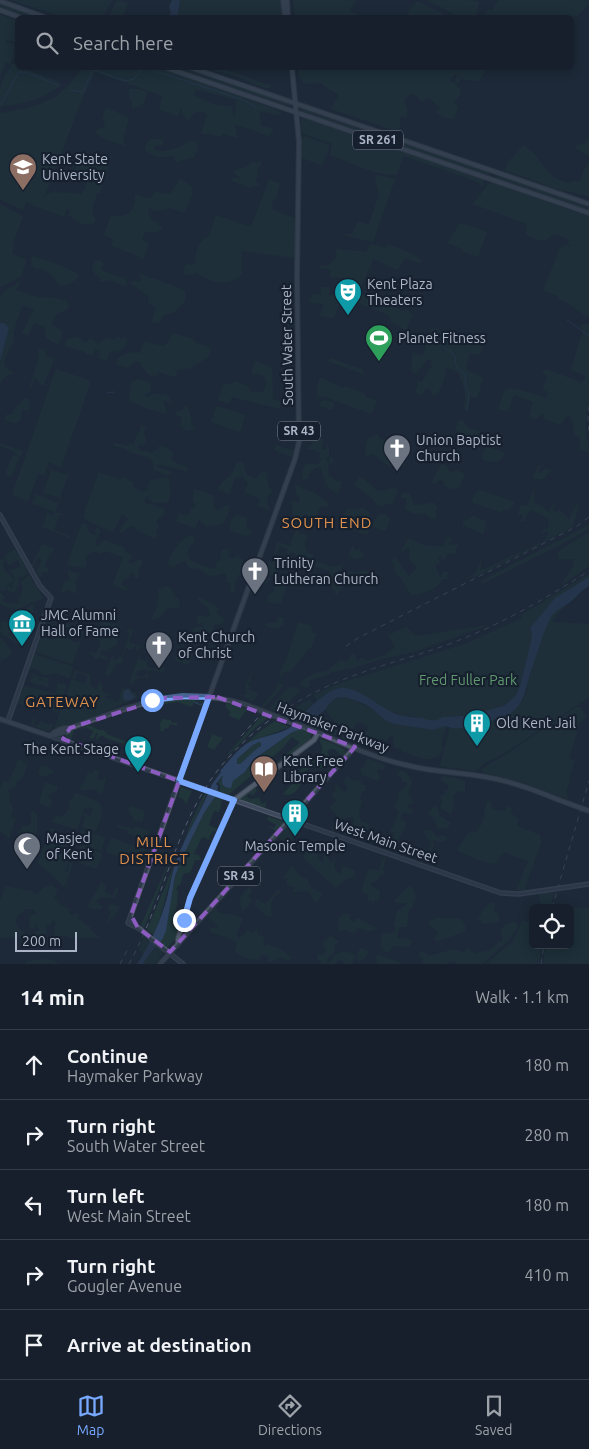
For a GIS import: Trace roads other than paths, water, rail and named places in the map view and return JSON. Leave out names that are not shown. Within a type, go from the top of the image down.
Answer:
[{"type":"main road","points":[[285,0],[287,15]]},
{"type":"main road","points":[[0,2],[37,15]]},
{"type":"main road","points":[[0,10],[15,15]]},
{"type":"main road","name":"SR 261","points":[[173,70],[589,213]]},
{"type":"main road","name":"SR 261","points":[[198,70],[589,204]]},
{"type":"main road","name":"South Water Street","points":[[139,928],[128,923],[299,444],[297,272],[300,160],[292,70]]},
{"type":"main road","points":[[0,515],[40,586],[51,598],[8,721]]},
{"type":"main road","name":"Haymaker Parkway","points":[[50,736],[66,728],[152,700],[183,696],[228,699],[386,760],[406,766],[498,779],[526,787],[589,811]]},
{"type":"main road","points":[[0,718],[50,736]]},
{"type":"main road","name":"Haymaker Parkway","points":[[50,736],[70,728]]},
{"type":"main road","points":[[64,732],[64,741]]},
{"type":"main road","name":"SR 43","points":[[178,943],[190,898],[234,800],[314,740],[318,733]]},
{"type":"main road","name":"West Main Street","points":[[50,736],[501,893],[519,894],[589,884]]},
{"type":"main road","name":"SR 43","points":[[160,964],[355,747]]},
{"type":"main road","points":[[132,915],[139,928],[183,964]]},
{"type":"water","points":[[172,0],[180,0],[178,15],[169,15],[171,12],[169,7]]},
{"type":"water","points":[[0,323],[4,323],[9,328],[0,361]]},
{"type":"water","points":[[589,577],[589,586],[569,603],[557,610],[551,617],[522,700],[510,714],[469,727],[452,728],[446,726],[433,730],[394,724],[385,720],[365,704],[345,697],[336,698],[325,710],[301,729],[291,733],[253,760],[245,772],[233,781],[231,788],[223,785],[222,776],[216,784],[218,786],[217,794],[204,813],[175,876],[166,931],[162,940],[143,964],[137,964],[158,924],[167,898],[176,861],[184,841],[220,771],[242,747],[251,741],[276,734],[292,726],[318,700],[335,689],[340,688],[358,692],[396,714],[432,720],[442,717],[480,715],[488,710],[504,706],[516,695],[520,686],[531,641],[532,633],[530,628],[555,598]],"holes":[[[261,743],[261,746],[240,764],[237,764],[237,759],[253,745]]]},
{"type":"water","points":[[128,689],[135,697],[125,701],[123,694]]},
{"type":"waterway","points":[[20,70],[21,73],[28,73],[60,86]]},
{"type":"waterway","points":[[70,90],[83,92],[92,71],[95,70]]},
{"type":"waterway","points":[[95,70],[125,81],[134,79],[141,70]]},
{"type":"waterway","points":[[152,70],[241,99],[256,107]]},
{"type":"waterway","points":[[0,106],[19,72]]},
{"type":"waterway","points":[[567,320],[589,336]]},
{"type":"waterway","points":[[408,338],[415,340],[424,337],[433,341],[438,341],[442,338],[446,340],[443,343],[445,348],[456,357],[457,368],[466,375],[465,383],[469,396],[467,410]]},
{"type":"waterway","points":[[107,393],[114,392]]},
{"type":"waterway","points":[[194,702],[201,705]]},
{"type":"waterway","points":[[308,719],[318,708]]},
{"type":"railway","points":[[589,406],[589,435]]},
{"type":"railway","points":[[346,646],[358,638],[576,527],[589,517]]},
{"type":"railway","points":[[129,964],[150,918],[187,822],[199,800],[212,778],[226,760],[259,728],[296,703],[337,682],[436,649],[479,632],[527,608],[589,571]]},
{"type":"railway","points":[[241,736],[266,709]]},
{"type":"railway","points":[[553,904],[589,781]]},
{"type":"railway","points":[[120,964],[129,946]]},
{"type":"railway","points":[[541,964],[543,949]]},
{"type":"place","name":"Kent State University","points":[[23,191]]},
{"type":"place","name":"Kent Plaza Theaters","points":[[348,316]]},
{"type":"place","name":"Planet Fitness","points":[[379,362]]},
{"type":"place","name":"Union Baptist Church","points":[[397,472]]},
{"type":"place","name":"Trinity Lutheran Church","points":[[255,595]]},
{"type":"place","name":"JMC Alumni Hall of Fame","points":[[22,647]]},
{"type":"place","name":"Kent Church of Christ","points":[[159,669]]},
{"type":"place","name":"Old Kent Jail","points":[[477,747]]},
{"type":"place","name":"The Kent Stage","points":[[138,773]]},
{"type":"place","name":"Kent Free Library","points":[[264,793]]},
{"type":"place","name":"Masonic Temple","points":[[295,837]]},
{"type":"place","name":"Masjed of Kent","points":[[27,870]]},
{"type":"district","name":"SOUTH END","points":[[327,523]]},
{"type":"district","name":"GATEWAY","points":[[62,702]]},
{"type":"district","name":"MILL DISTRICT","points":[[154,850]]},
{"type":"park label","name":"Fred Fuller Park","points":[[468,680]]}]
